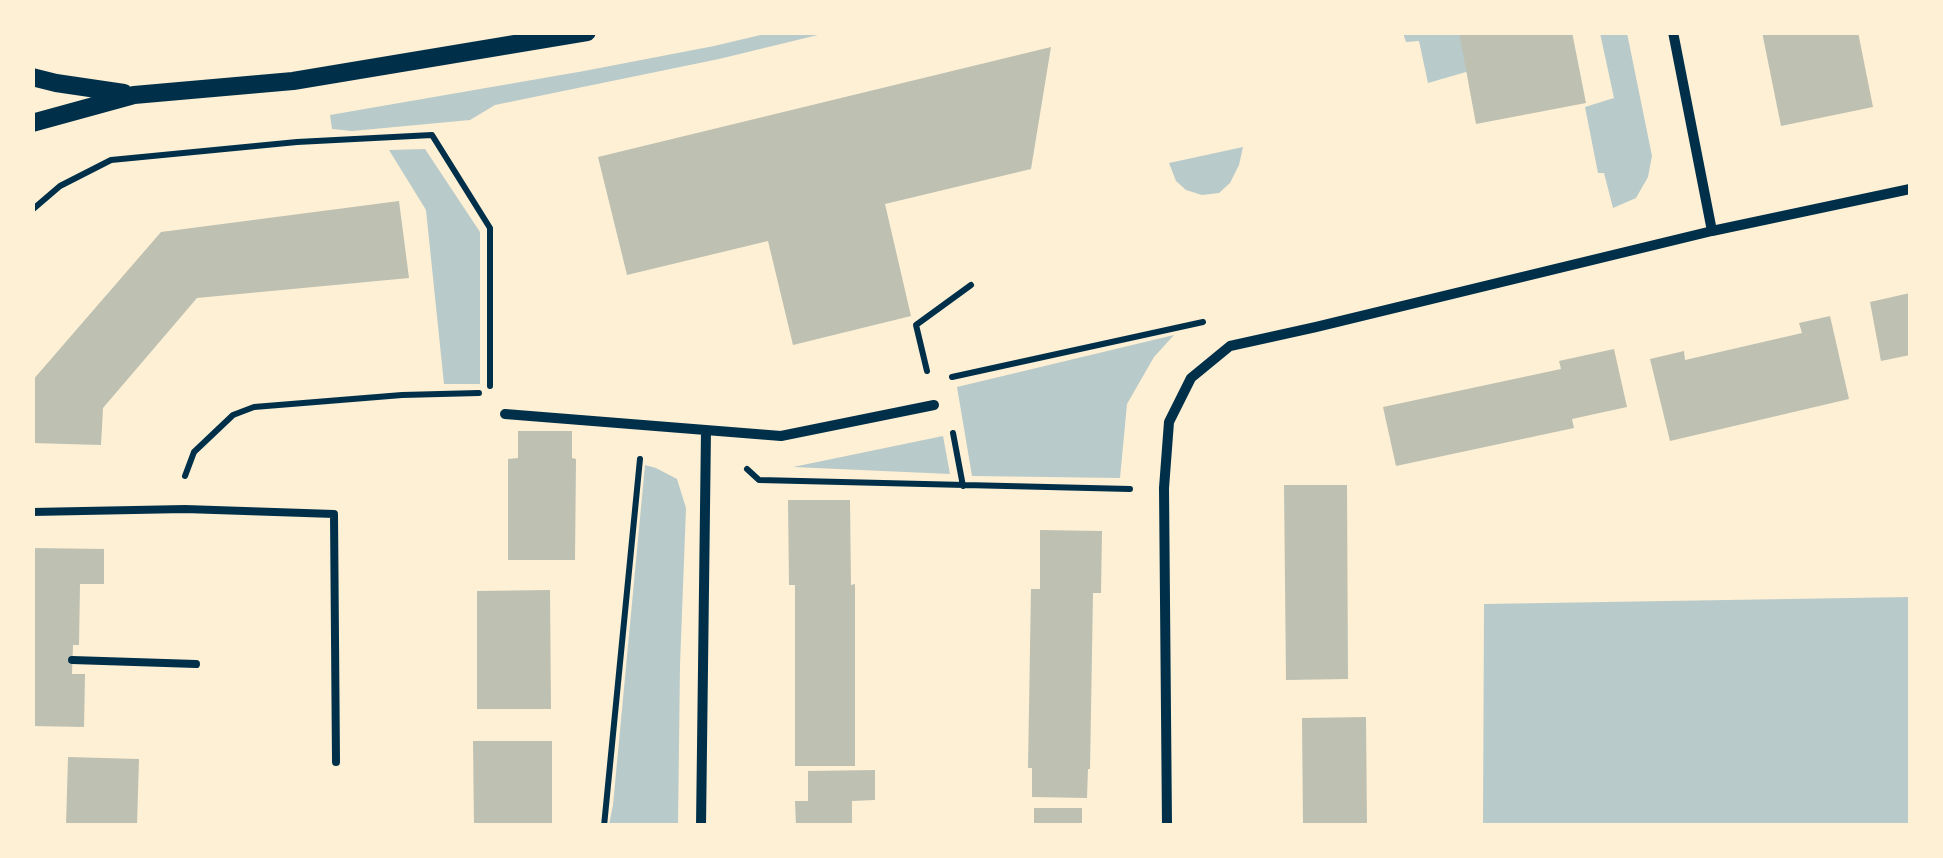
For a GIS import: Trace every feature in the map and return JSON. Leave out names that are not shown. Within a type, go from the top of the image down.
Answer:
[{"type":"street","points":[[32,124],[134,95],[293,81],[587,32]]},
{"type":"street","points":[[1673,32],[1712,231]]},
{"type":"street","points":[[32,77],[134,95]]},
{"type":"street","points":[[1166,826],[1164,488],[1169,422],[1191,378],[1230,346],[1712,231],[1910,189]]},
{"type":"street","points":[[505,414],[781,436],[934,405]]},
{"type":"street","points":[[700,826],[706,430]]},
{"type":"lane","points":[[32,512],[184,509],[334,514],[336,762]]},
{"type":"lane","points":[[72,660],[196,664]]},
{"type":"path","points":[[32,210],[60,186],[111,160],[297,142],[432,135],[490,228],[490,392],[402,394],[254,407],[233,415],[194,452],[185,472],[184,509]]},
{"type":"path","points":[[930,382],[916,325],[971,285]]},
{"type":"path","points":[[942,380],[1214,320],[1230,346]]},
{"type":"path","points":[[604,826],[644,426]]},
{"type":"path","points":[[706,430],[759,480],[1164,488]]},
{"type":"shaded area","points":[[769,33],[826,33],[495,105],[470,120],[352,131],[332,129],[330,115],[584,71]]},
{"type":"shaded area","points":[[1403,33],[1469,33],[1473,70],[1428,83],[1419,41],[1406,42]]},
{"type":"shaded area","points":[[1600,33],[1627,33],[1652,156],[1648,177],[1636,198],[1613,208],[1604,173],[1598,173],[1585,107],[1614,98]]},
{"type":"shaded area","points":[[1243,147],[1230,183],[1219,193],[1202,195],[1186,190],[1176,181],[1169,163]]},
{"type":"shaded area","points":[[425,149],[480,232],[480,384],[444,384],[426,210],[389,150]]},
{"type":"shaded area","points":[[1174,335],[1154,357],[1127,404],[1120,478],[972,476],[957,387]]},
{"type":"shaded area","points":[[943,436],[950,474],[793,467]]},
{"type":"shaded area","points":[[645,465],[677,479],[686,508],[678,825],[609,825],[613,805]]},
{"type":"shaded area","points":[[1910,597],[1910,825],[1483,825],[1484,604]]},
{"type":"building","points":[[1459,32],[1572,32],[1586,103],[1476,124]]},
{"type":"building","points":[[1762,32],[1858,32],[1873,107],[1781,126]]},
{"type":"building","points":[[1051,47],[1031,169],[885,204],[911,316],[793,345],[768,241],[627,275],[598,157]]},
{"type":"building","points":[[399,201],[409,278],[197,298],[103,408],[101,445],[32,443],[32,381],[161,232]]},
{"type":"building","points":[[1910,293],[1910,355],[1881,361],[1870,302]]},
{"type":"building","points":[[1830,316],[1849,399],[1670,441],[1650,359],[1684,351],[1685,360],[1802,333],[1799,323]]},
{"type":"building","points":[[1614,349],[1627,407],[1572,419],[1574,428],[1396,466],[1383,407],[1561,369],[1559,361]]},
{"type":"building","points":[[518,431],[572,431],[572,458],[576,459],[575,560],[508,560],[508,459],[518,458]]},
{"type":"building","points":[[1284,485],[1347,485],[1348,679],[1286,680]]},
{"type":"building","points":[[788,500],[850,500],[851,585],[855,584],[855,766],[795,766],[795,585],[789,585]]},
{"type":"building","points":[[1040,530],[1102,531],[1101,593],[1093,593],[1087,798],[1032,797],[1032,768],[1028,768],[1031,589],[1040,589]]},
{"type":"building","points":[[32,548],[104,549],[104,584],[80,584],[79,645],[73,645],[72,674],[85,674],[84,727],[32,726]]},
{"type":"building","points":[[550,590],[551,709],[477,709],[477,591]]},
{"type":"building","points":[[1366,717],[1367,826],[1303,826],[1302,718]]},
{"type":"building","points":[[473,741],[552,741],[552,826],[474,826]]},
{"type":"building","points":[[68,757],[139,759],[137,826],[66,826]]},
{"type":"building","points":[[875,770],[875,800],[852,801],[852,826],[796,826],[795,801],[808,801],[808,771]]},
{"type":"building","points":[[1034,808],[1082,808],[1082,826],[1034,826]]}]
